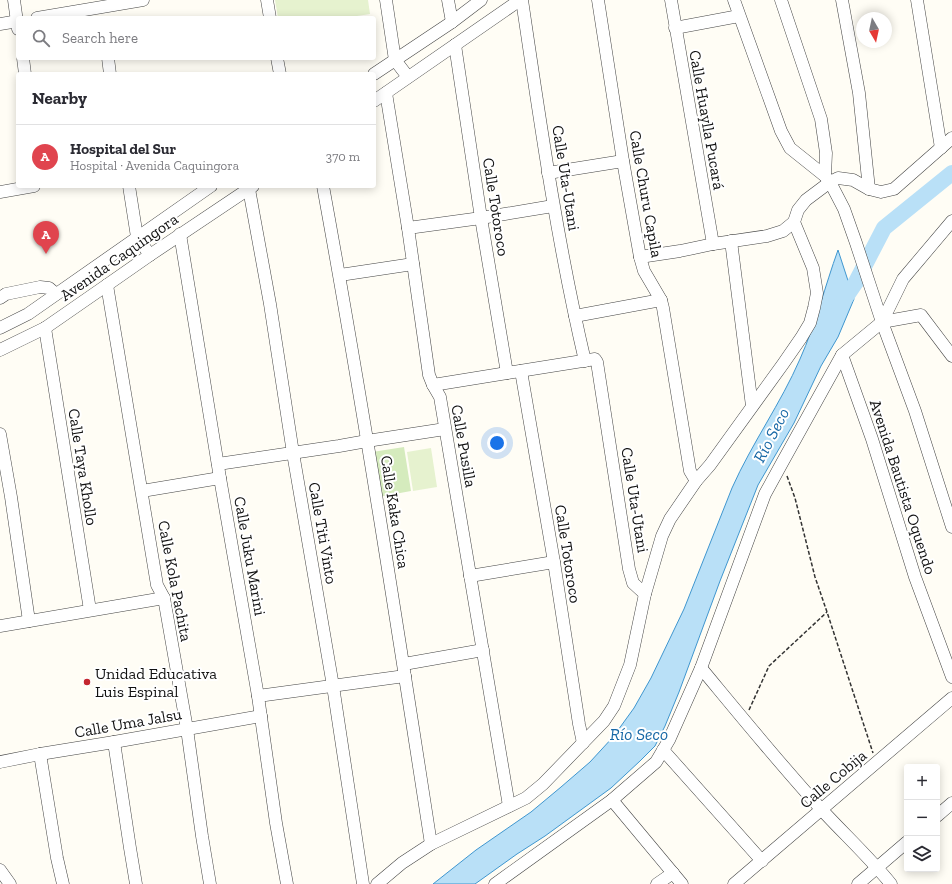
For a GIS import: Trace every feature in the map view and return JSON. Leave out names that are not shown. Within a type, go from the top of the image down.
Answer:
[{"type":"street","points":[[14,0],[17,16]]},
{"type":"street","points":[[62,16],[100,13],[142,0]]},
{"type":"street","points":[[266,0],[270,16]]},
{"type":"street","points":[[386,0],[395,60],[408,77]]},
{"type":"street","points":[[448,0],[452,22]]},
{"type":"street","points":[[376,73],[452,22],[481,0]]},
{"type":"street","points":[[376,100],[521,0]]},
{"type":"street","name":"Calle Uta-Utani","points":[[521,0],[553,206],[575,316],[590,360],[597,362],[629,569],[633,583],[645,594]]},
{"type":"street","name":"Calle Churu Capila","points":[[598,0],[623,161],[640,257],[644,271],[661,300],[690,471],[696,481]]},
{"type":"street","name":"Calle Huaylla Pucará","points":[[671,0],[713,244]]},
{"type":"street","points":[[734,0],[781,131],[790,148],[827,179],[844,210],[882,322],[948,495],[952,527]]},
{"type":"street","points":[[781,0],[821,119],[826,153],[827,179]]},
{"type":"street","points":[[842,0],[859,93],[869,189]]},
{"type":"street","points":[[917,0],[941,148]]},
{"type":"street","points":[[675,28],[739,16]]},
{"type":"street","points":[[0,24],[16,24]]},
{"type":"street","name":"Calle Totoroco","points":[[455,45],[481,218],[507,373]]},
{"type":"street","points":[[23,60],[25,72]]},
{"type":"street","points":[[108,60],[110,72]]},
{"type":"street","points":[[277,60],[280,72]]},
{"type":"street","name":"Calle Pusilla","points":[[386,92],[408,228],[429,375],[440,397],[509,806]]},
{"type":"street","points":[[640,257],[767,236],[783,231],[794,222],[798,210],[827,179],[838,178],[853,180],[869,189],[881,192],[894,189],[952,138]]},
{"type":"street","points":[[548,173],[623,161]]},
{"type":"street","points":[[0,192],[23,188]]},
{"type":"street","points":[[129,188],[137,237],[150,254]]},
{"type":"street","name":"Avenida Caquingora","points":[[0,328],[28,314],[208,188]]},
{"type":"street","name":"Avenida Caquingora","points":[[0,350],[45,328],[150,254],[249,188]]},
{"type":"street","name":"Calle Titi Vinto","points":[[251,188],[293,453],[333,686],[363,884]]},
{"type":"street","name":"Calle Kaka Chica","points":[[324,188],[367,441],[431,844]]},
{"type":"street","points":[[408,228],[553,206]]},
{"type":"street","points":[[495,884],[612,800],[656,762],[669,740],[701,668],[765,494],[842,355],[882,322],[904,279],[952,221]]},
{"type":"street","points":[[377,884],[402,863],[431,844],[526,798],[543,784],[604,722],[622,689],[630,665],[645,594],[662,536],[670,519],[696,481],[710,465],[801,338],[810,323],[817,294],[813,268],[794,222]]},
{"type":"street","name":"Calle Juku Marini","points":[[180,234],[258,696],[276,823],[287,884]]},
{"type":"street","points":[[731,241],[752,406]]},
{"type":"street","points":[[340,275],[413,264]]},
{"type":"street","name":"Calle Kola Pachita","points":[[107,285],[157,585],[164,598],[187,729],[210,884]]},
{"type":"street","points":[[0,298],[6,294],[40,287],[49,288],[56,294]]},
{"type":"street","points":[[575,316],[661,300]]},
{"type":"street","points":[[882,322],[920,315],[952,356]]},
{"type":"street","name":"Calle Taya Khollo","points":[[45,328],[90,610]]},
{"type":"street","name":"Avenida Bautista Oquendo","points":[[842,355],[872,439],[915,577],[952,677]]},
{"type":"street","points":[[433,385],[590,360]]},
{"type":"street","name":"Calle Totoroco","points":[[521,371],[583,743]]},
{"type":"street","points":[[218,464],[445,430]]},
{"type":"street","points":[[0,434],[11,497],[29,621]]},
{"type":"street","points":[[142,491],[220,478]]},
{"type":"street","points":[[470,576],[554,562]]},
{"type":"street","points":[[0,626],[164,598]]},
{"type":"street","points":[[258,696],[333,686],[483,650]]},
{"type":"street","points":[[701,668],[821,809],[878,867],[891,884]]},
{"type":"street","name":"Calle Cobija","points":[[734,884],[952,698]]},
{"type":"street","name":"Calle Uma Jalsu","points":[[0,762],[261,716]]},
{"type":"street","points":[[114,742],[136,884]]},
{"type":"street","points":[[663,750],[762,861]]},
{"type":"street","points":[[40,754],[57,858],[63,884]]},
{"type":"street","points":[[612,800],[682,884]]},
{"type":"street","points":[[940,813],[952,803]]},
{"type":"street","points":[[858,884],[904,845]]},
{"type":"street","points":[[0,870],[10,884]]},
{"type":"street","points":[[657,884],[673,873]]},
{"type":"path","points":[[782,463],[795,498],[815,577],[876,763]]},
{"type":"path","points":[[745,721],[769,666],[827,612]]},
{"type":"green space","points":[[275,0],[368,0],[370,14],[357,16],[278,16]]},
{"type":"green space","points":[[404,447],[411,491],[373,498],[366,453]]},
{"type":"green space","points":[[431,448],[437,487],[413,491],[407,452]]},
{"type":"water","name":"Río Seco","points":[[838,250],[854,299],[838,337],[821,366],[794,423],[758,485],[720,581],[679,692],[655,746],[611,788],[475,884],[433,884],[476,850],[531,812],[590,762],[613,737],[634,708],[651,678],[684,609],[740,471],[800,359],[816,318]]},
{"type":"waterway","name":"Río Seco","points":[[839,307],[856,282],[884,228],[952,173]]},
{"type":"place","name":"Hospital del Sur","points":[[46,254]]},
{"type":"place","name":"Unidad Educativa Luis Espinal","points":[[87,682]]}]
